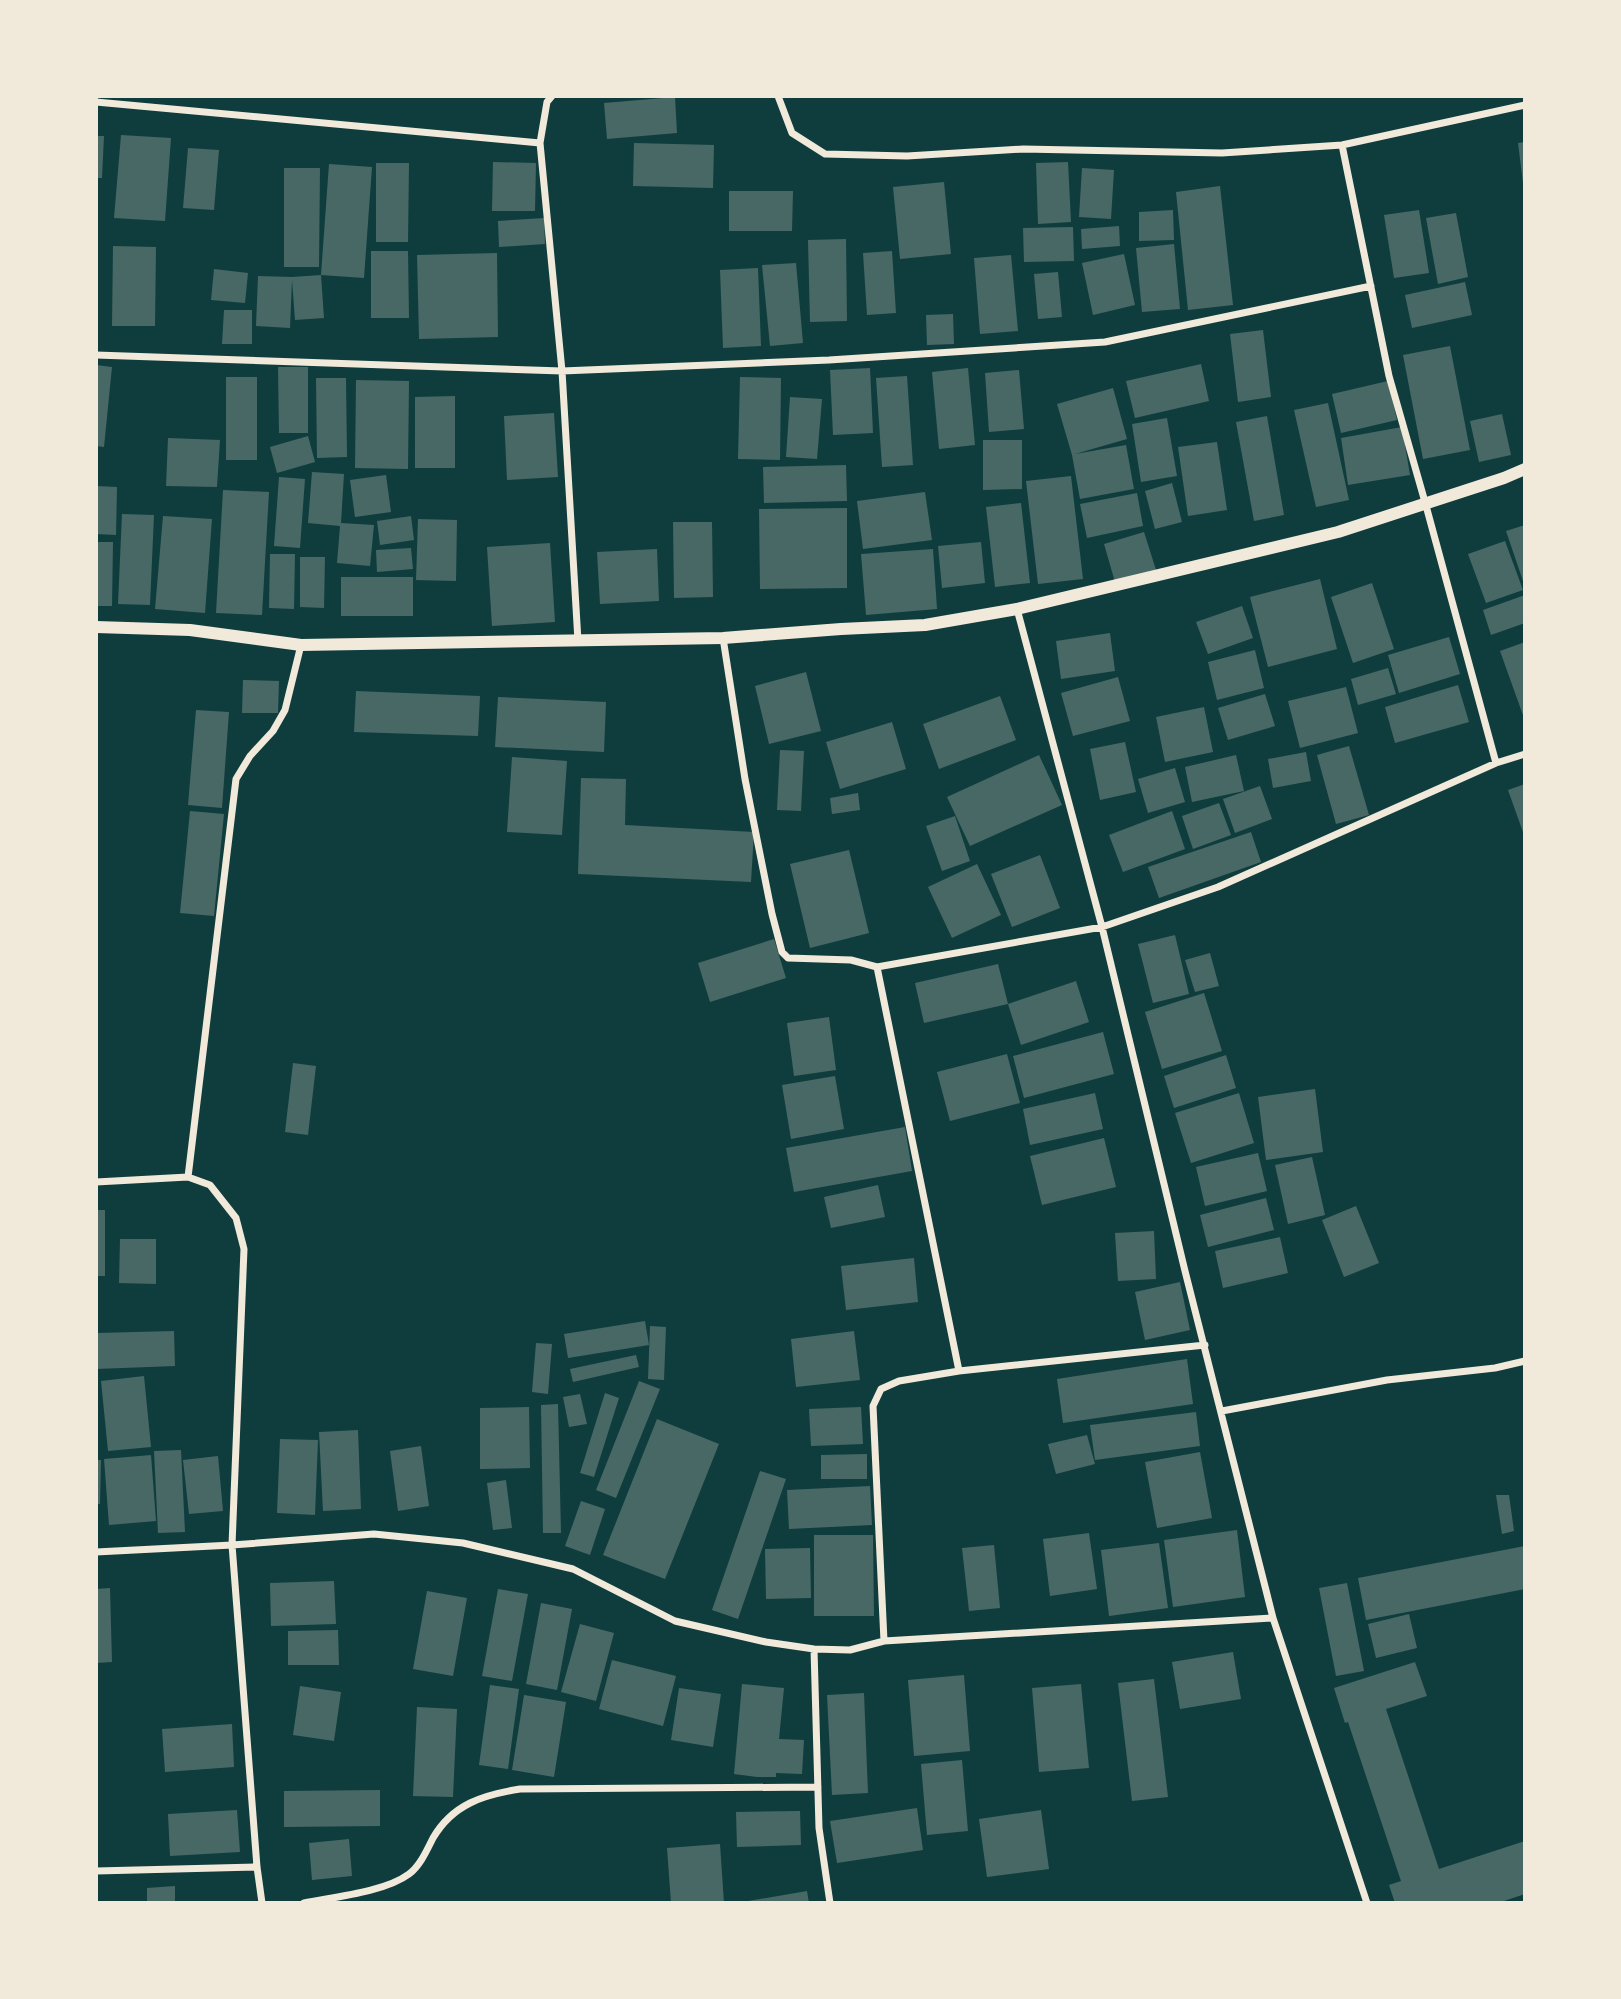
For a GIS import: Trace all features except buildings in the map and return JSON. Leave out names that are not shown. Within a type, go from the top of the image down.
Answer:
[{"type":"street","points":[[552,96],[547,102],[540,143],[562,371],[578,641]]},
{"type":"street","points":[[778,96],[792,134],[825,154],[907,156],[1023,149],[1222,153],[1342,145],[1525,105]]},
{"type":"street","points":[[96,102],[540,143]]},
{"type":"street","points":[[1342,145],[1389,376],[1496,763]]},
{"type":"street","points":[[96,355],[562,371],[829,360],[1105,342],[1371,286]]},
{"type":"street","points":[[96,627],[190,629],[302,645],[723,638],[925,625],[1017,609],[1338,532],[1525,469]]},
{"type":"street","points":[[1017,609],[1102,927],[1273,1618],[1367,1903]]},
{"type":"street","points":[[723,638],[745,779],[772,914],[782,952],[788,958],[851,960],[877,967],[1102,927],[1218,887],[1496,763],[1525,754]]},
{"type":"street","points":[[188,1177],[236,779],[285,710],[302,645]]},
{"type":"street","points":[[877,967],[958,1371]]},
{"type":"street","points":[[96,1182],[188,1177],[210,1185],[236,1218],[244,1249],[232,1545],[262,1903]]},
{"type":"street","points":[[884,1641],[873,1406],[881,1389],[899,1381],[958,1371],[1205,1345]]},
{"type":"street","points":[[1222,1412],[1387,1380],[1495,1368],[1525,1361]]},
{"type":"street","points":[[96,1552],[374,1534],[463,1543],[573,1569],[675,1621],[766,1642],[814,1649],[850,1650],[884,1641],[1273,1618]]},
{"type":"street","points":[[814,1649],[819,1828],[830,1903]]},
{"type":"street","points":[[304,1903],[393,1883],[411,1873],[447,1817],[480,1798],[497,1793],[520,1789],[818,1787]]},
{"type":"street","points":[[96,1871],[257,1867]]}]
